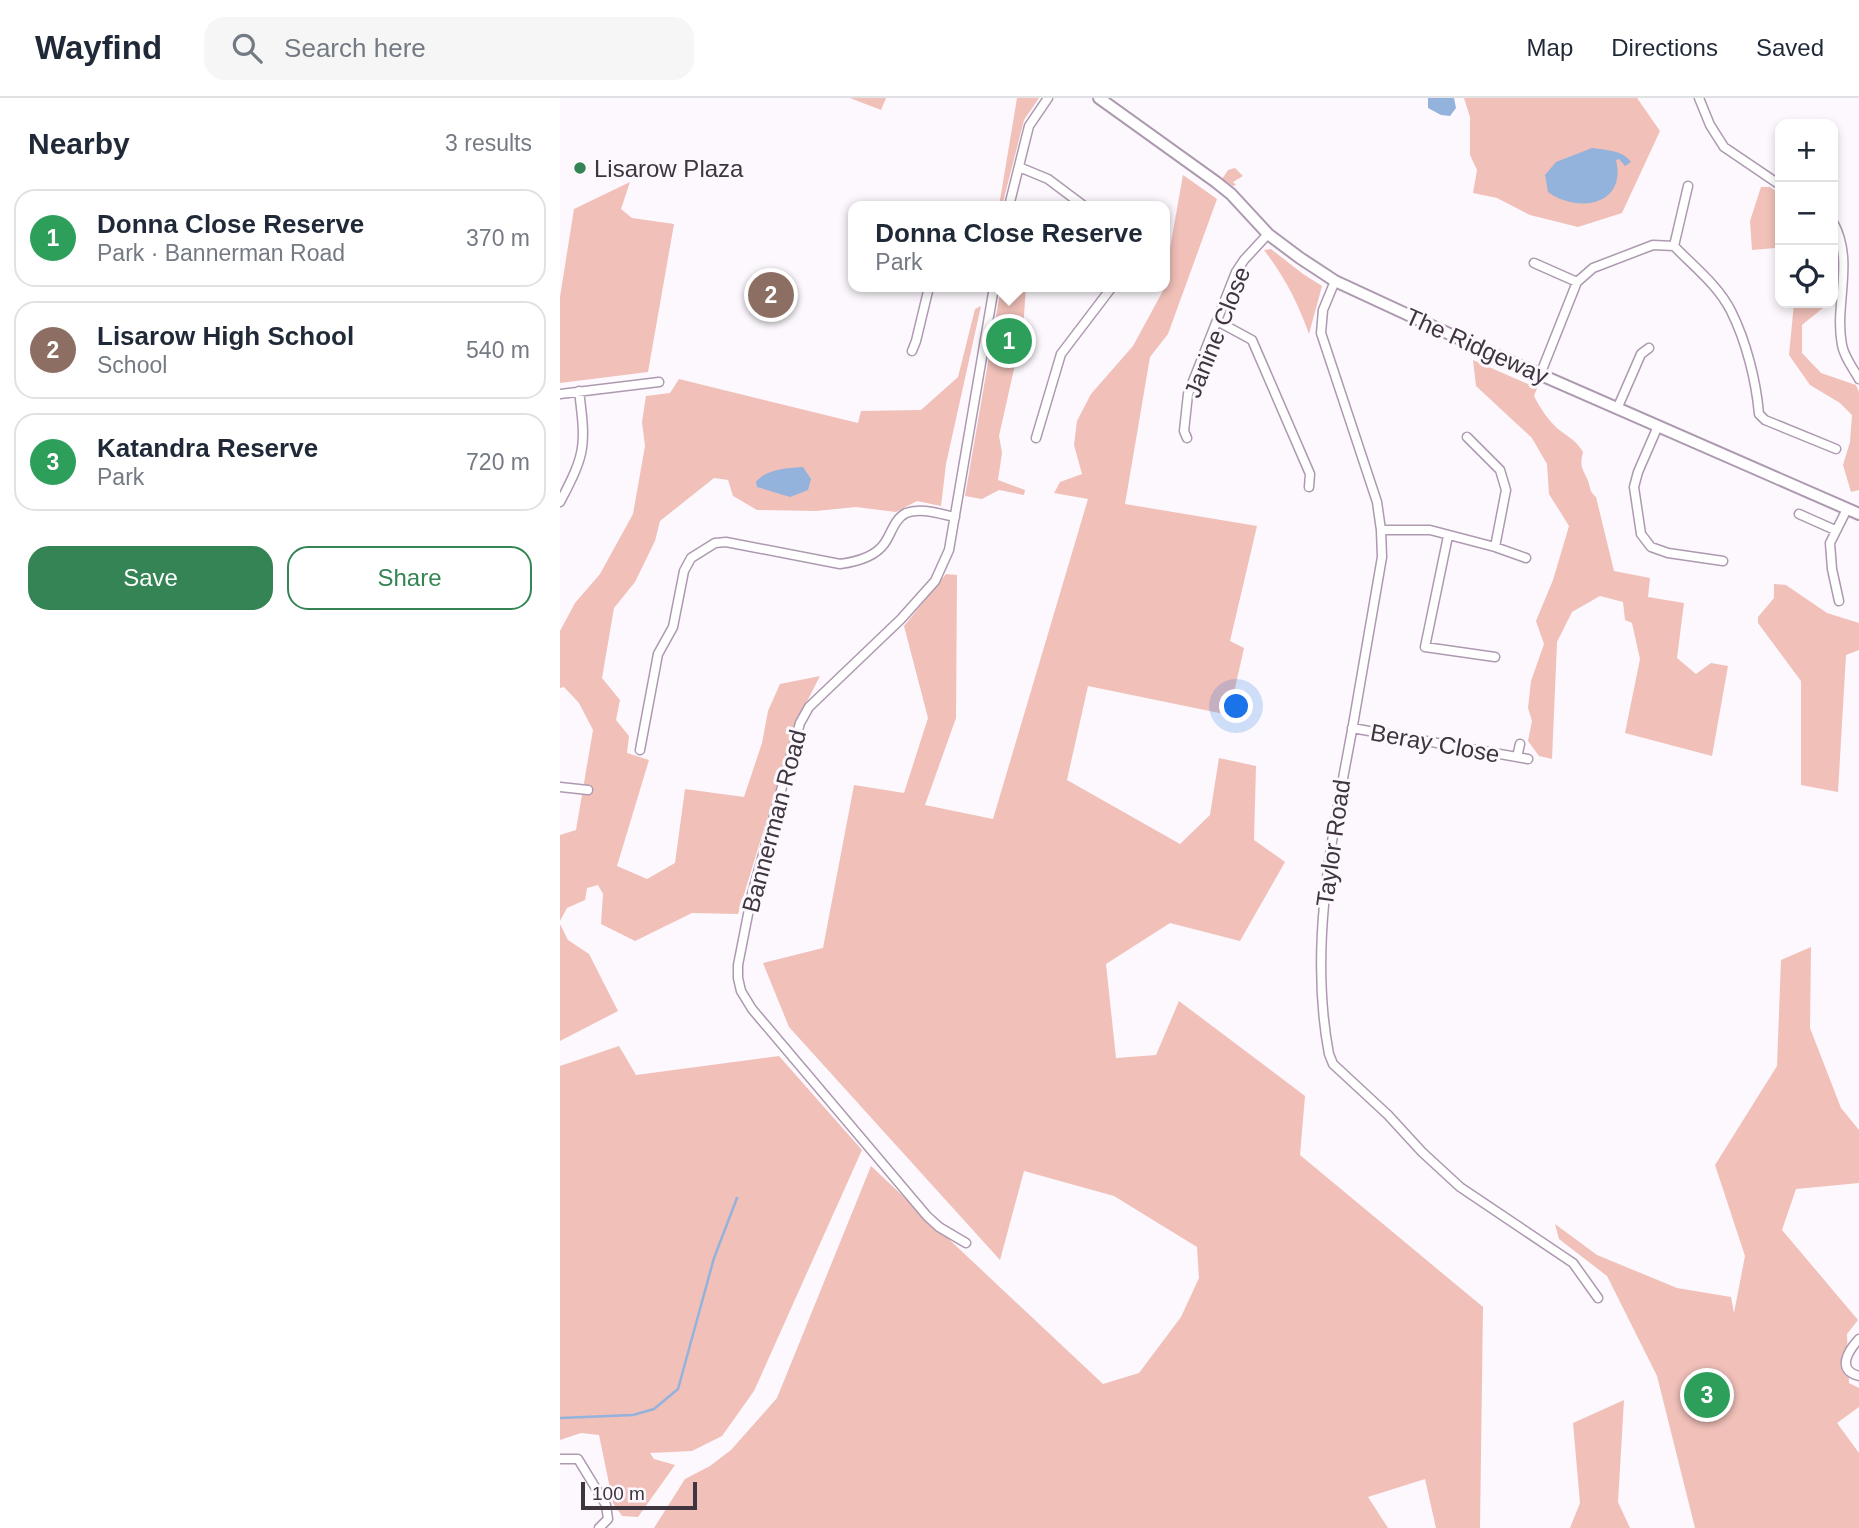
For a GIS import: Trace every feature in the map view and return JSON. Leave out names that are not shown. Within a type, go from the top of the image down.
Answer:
[{"type":"street","points":[[1010,201],[1029,126],[1048,98]]},
{"type":"street","name":"The Ridgeway","points":[[1099,98],[1231,194],[1269,234],[1335,281],[1540,375],[1859,514]]},
{"type":"street","name":"The Ridgeway","points":[[1108,98],[1132,120]]},
{"type":"street","points":[[1699,98],[1710,125],[1724,147],[1776,182]]},
{"type":"street","points":[[1018,167],[1048,179],[1077,201]]},
{"type":"street","points":[[1674,246],[1688,186]]},
{"type":"street","points":[[1838,233],[1843,262],[1841,343],[1859,379]]},
{"type":"street","name":"Janine Close","points":[[1187,438],[1184,431],[1188,394],[1217,321],[1240,266],[1269,234]]},
{"type":"street","points":[[1540,375],[1577,282],[1592,268],[1653,245],[1674,246],[1708,281],[1731,310],[1748,357],[1759,414],[1765,420],[1836,449]]},
{"type":"street","points":[[1534,263],[1577,282]]},
{"type":"street","name":"Taylor Road","points":[[1335,281],[1322,310],[1321,333],[1377,502],[1382,557],[1342,778],[1321,929],[1321,977],[1327,1044],[1333,1064],[1388,1115],[1422,1152],[1460,1187],[1573,1263],[1598,1298]]},
{"type":"street","points":[[912,351],[928,292]]},
{"type":"street","name":"Bannerman Road","points":[[966,1243],[939,1227],[919,1206],[752,1009],[741,991],[738,965],[752,894],[800,723],[809,707],[901,619],[935,581],[949,550],[993,292]]},
{"type":"street","points":[[1036,438],[1061,354],[1108,292]]},
{"type":"street","points":[[1217,321],[1252,340],[1310,474],[1310,487]]},
{"type":"street","points":[[1617,409],[1641,354],[1649,348]]},
{"type":"street","points":[[560,394],[659,382]]},
{"type":"street","points":[[560,502],[583,450],[579,391]]},
{"type":"street","points":[[1658,426],[1634,487],[1641,534],[1651,547],[1668,553],[1723,561]]},
{"type":"street","points":[[1467,438],[1500,470],[1506,490],[1495,547]]},
{"type":"street","points":[[1839,601],[1830,544],[1847,509]]},
{"type":"street","points":[[640,750],[658,654],[673,627],[684,571],[691,558],[703,549],[715,543],[738,543],[840,564],[856,562],[872,555],[884,545],[892,528],[905,513],[926,511],[955,517]]},
{"type":"street","points":[[1799,514],[1835,530]]},
{"type":"street","points":[[1381,530],[1430,530],[1526,558]]},
{"type":"street","points":[[1448,536],[1425,647],[1495,657]]},
{"type":"street","name":"Beray Close","points":[[1352,728],[1528,759]]},
{"type":"street","name":"Beray Close","points":[[1517,757],[1520,744]]},
{"type":"street","points":[[560,787],[588,790]]},
{"type":"street","points":[[1859,1339],[1846,1355],[1845,1362],[1847,1370],[1859,1376]]},
{"type":"street","points":[[560,1459],[578,1459],[606,1505],[608,1519],[599,1528]]},
{"type":"shaded area","points":[[850,98],[886,98],[881,110]]},
{"type":"shaded area","points":[[1017,98],[1039,98],[1024,120],[1003,201],[1000,201]]},
{"type":"shaded area","points":[[1464,98],[1637,98],[1660,131],[1622,213],[1578,227],[1530,215],[1497,198],[1473,193],[1477,170],[1470,155],[1470,117]]},
{"type":"shaded area","points":[[1235,168],[1243,176],[1233,182],[1236,185],[1233,186],[1222,179],[1228,170]]},
{"type":"shaded area","points":[[1183,175],[1217,199],[1168,334],[1150,357],[1125,504],[1257,526],[1230,641],[1244,648],[1229,715],[1088,686],[1067,780],[1180,844],[1210,815],[1219,758],[1256,766],[1254,840],[1285,862],[1240,941],[1170,923],[1106,964],[1116,1058],[1156,1055],[1179,1001],[1305,1096],[1300,1155],[1483,1307],[1480,1528],[1436,1528],[1425,1479],[1368,1497],[1388,1528],[654,1528],[685,1479],[710,1466],[731,1450],[777,1398],[871,1166],[1103,1384],[1139,1373],[1181,1317],[1199,1278],[1197,1247],[1114,1196],[1024,1171],[1000,1260],[789,1027],[763,963],[823,948],[854,785],[904,793],[928,718],[904,626],[946,574],[957,575],[956,718],[925,805],[993,819],[1088,499],[1054,493],[1060,482],[1082,474],[1074,445],[1077,421],[1091,394],[1133,346],[1162,292],[1170,292],[1170,248]]},
{"type":"shaded area","points":[[630,182],[621,209],[632,218],[674,224],[648,372],[560,383],[560,297],[574,209]]},
{"type":"shaded area","points":[[1761,187],[1770,187],[1775,190],[1775,248],[1752,250],[1750,221]]},
{"type":"shaded area","points":[[1271,249],[1322,286],[1309,334],[1290,290],[1264,250]]},
{"type":"shaded area","points":[[1000,292],[1026,292],[1023,329],[999,436],[1002,453],[998,480],[1025,490],[1024,495],[999,490],[982,499],[965,496]]},
{"type":"shaded area","points":[[981,306],[946,464],[941,506],[917,501],[896,512],[856,507],[816,511],[757,510],[733,496],[728,480],[714,478],[660,521],[655,541],[635,582],[614,608],[602,678],[620,700],[616,720],[629,736],[627,753],[649,760],[617,866],[647,879],[675,863],[685,789],[744,797],[762,743],[768,711],[780,684],[820,676],[797,721],[738,914],[692,913],[635,941],[601,924],[603,894],[598,885],[587,888],[585,900],[567,908],[560,921],[560,835],[576,830],[593,730],[579,703],[564,687],[560,688],[560,631],[575,603],[600,574],[633,514],[645,446],[642,422],[646,396],[670,393],[679,379],[858,423],[861,411],[921,410],[958,377],[975,309]]},
{"type":"shaded area","points":[[1794,308],[1823,308],[1802,325],[1802,353],[1821,373],[1856,385],[1859,392],[1859,490],[1851,492],[1843,465],[1850,442],[1852,415],[1840,403],[1810,385],[1789,355]]},
{"type":"shaded area","points":[[1473,360],[1537,388],[1534,396],[1544,414],[1583,452],[1582,468],[1596,497],[1614,571],[1650,578],[1648,597],[1684,603],[1677,658],[1696,674],[1711,663],[1728,666],[1712,756],[1625,733],[1640,659],[1632,623],[1625,620],[1623,602],[1600,596],[1572,612],[1557,642],[1552,759],[1539,756],[1528,741],[1532,721],[1528,708],[1531,681],[1544,644],[1536,621],[1553,580],[1569,526],[1549,494],[1547,464],[1532,438],[1476,386]]},
{"type":"shaded area","points":[[1774,584],[1786,585],[1827,613],[1859,623],[1859,650],[1846,655],[1838,792],[1801,785],[1801,681],[1758,623],[1758,617],[1774,598]]},
{"type":"shaded area","points":[[560,924],[568,940],[589,954],[618,1011],[560,1041]]},
{"type":"shaded area","points":[[1811,947],[1810,1028],[1841,1108],[1859,1130],[1859,1183],[1796,1189],[1782,1230],[1858,1320],[1847,1334],[1849,1383],[1859,1388],[1859,1407],[1837,1423],[1859,1453],[1859,1528],[1695,1528],[1657,1376],[1607,1276],[1559,1239],[1555,1224],[1597,1255],[1677,1288],[1731,1297],[1734,1313],[1745,1256],[1715,1165],[1777,1066],[1781,960]]},
{"type":"shaded area","points":[[619,1046],[636,1075],[779,1056],[862,1150],[754,1391],[722,1436],[692,1451],[650,1453],[654,1459],[675,1465],[638,1517],[622,1516],[613,1503],[599,1435],[581,1433],[560,1440],[560,1066]]},
{"type":"shaded area","points":[[1624,1400],[1618,1502],[1630,1528],[1570,1528],[1580,1503],[1573,1423]]},
{"type":"water","points":[[1428,98],[1454,98],[1456,108],[1450,116],[1441,115],[1428,108]]},
{"type":"water","points":[[1592,148],[1619,153],[1631,162],[1625,166],[1619,159],[1616,160],[1617,175],[1614,187],[1607,196],[1597,201],[1573,203],[1548,192],[1545,175],[1556,162]]},
{"type":"water","points":[[803,467],[811,479],[808,490],[790,497],[757,487],[756,482],[765,474]]},
{"type":"waterway","points":[[560,1418],[633,1415],[654,1409],[678,1389],[714,1258],[737,1198]]},
{"type":"place","name":"Lisarow Plaza","points":[[580,168]]},
{"type":"place","name":"Lisarow High School","points":[[771,295]]},
{"type":"place","name":"Donna Close Reserve","points":[[1009,341]]},
{"type":"place","name":"Katandra Reserve","points":[[1707,1395]]}]
